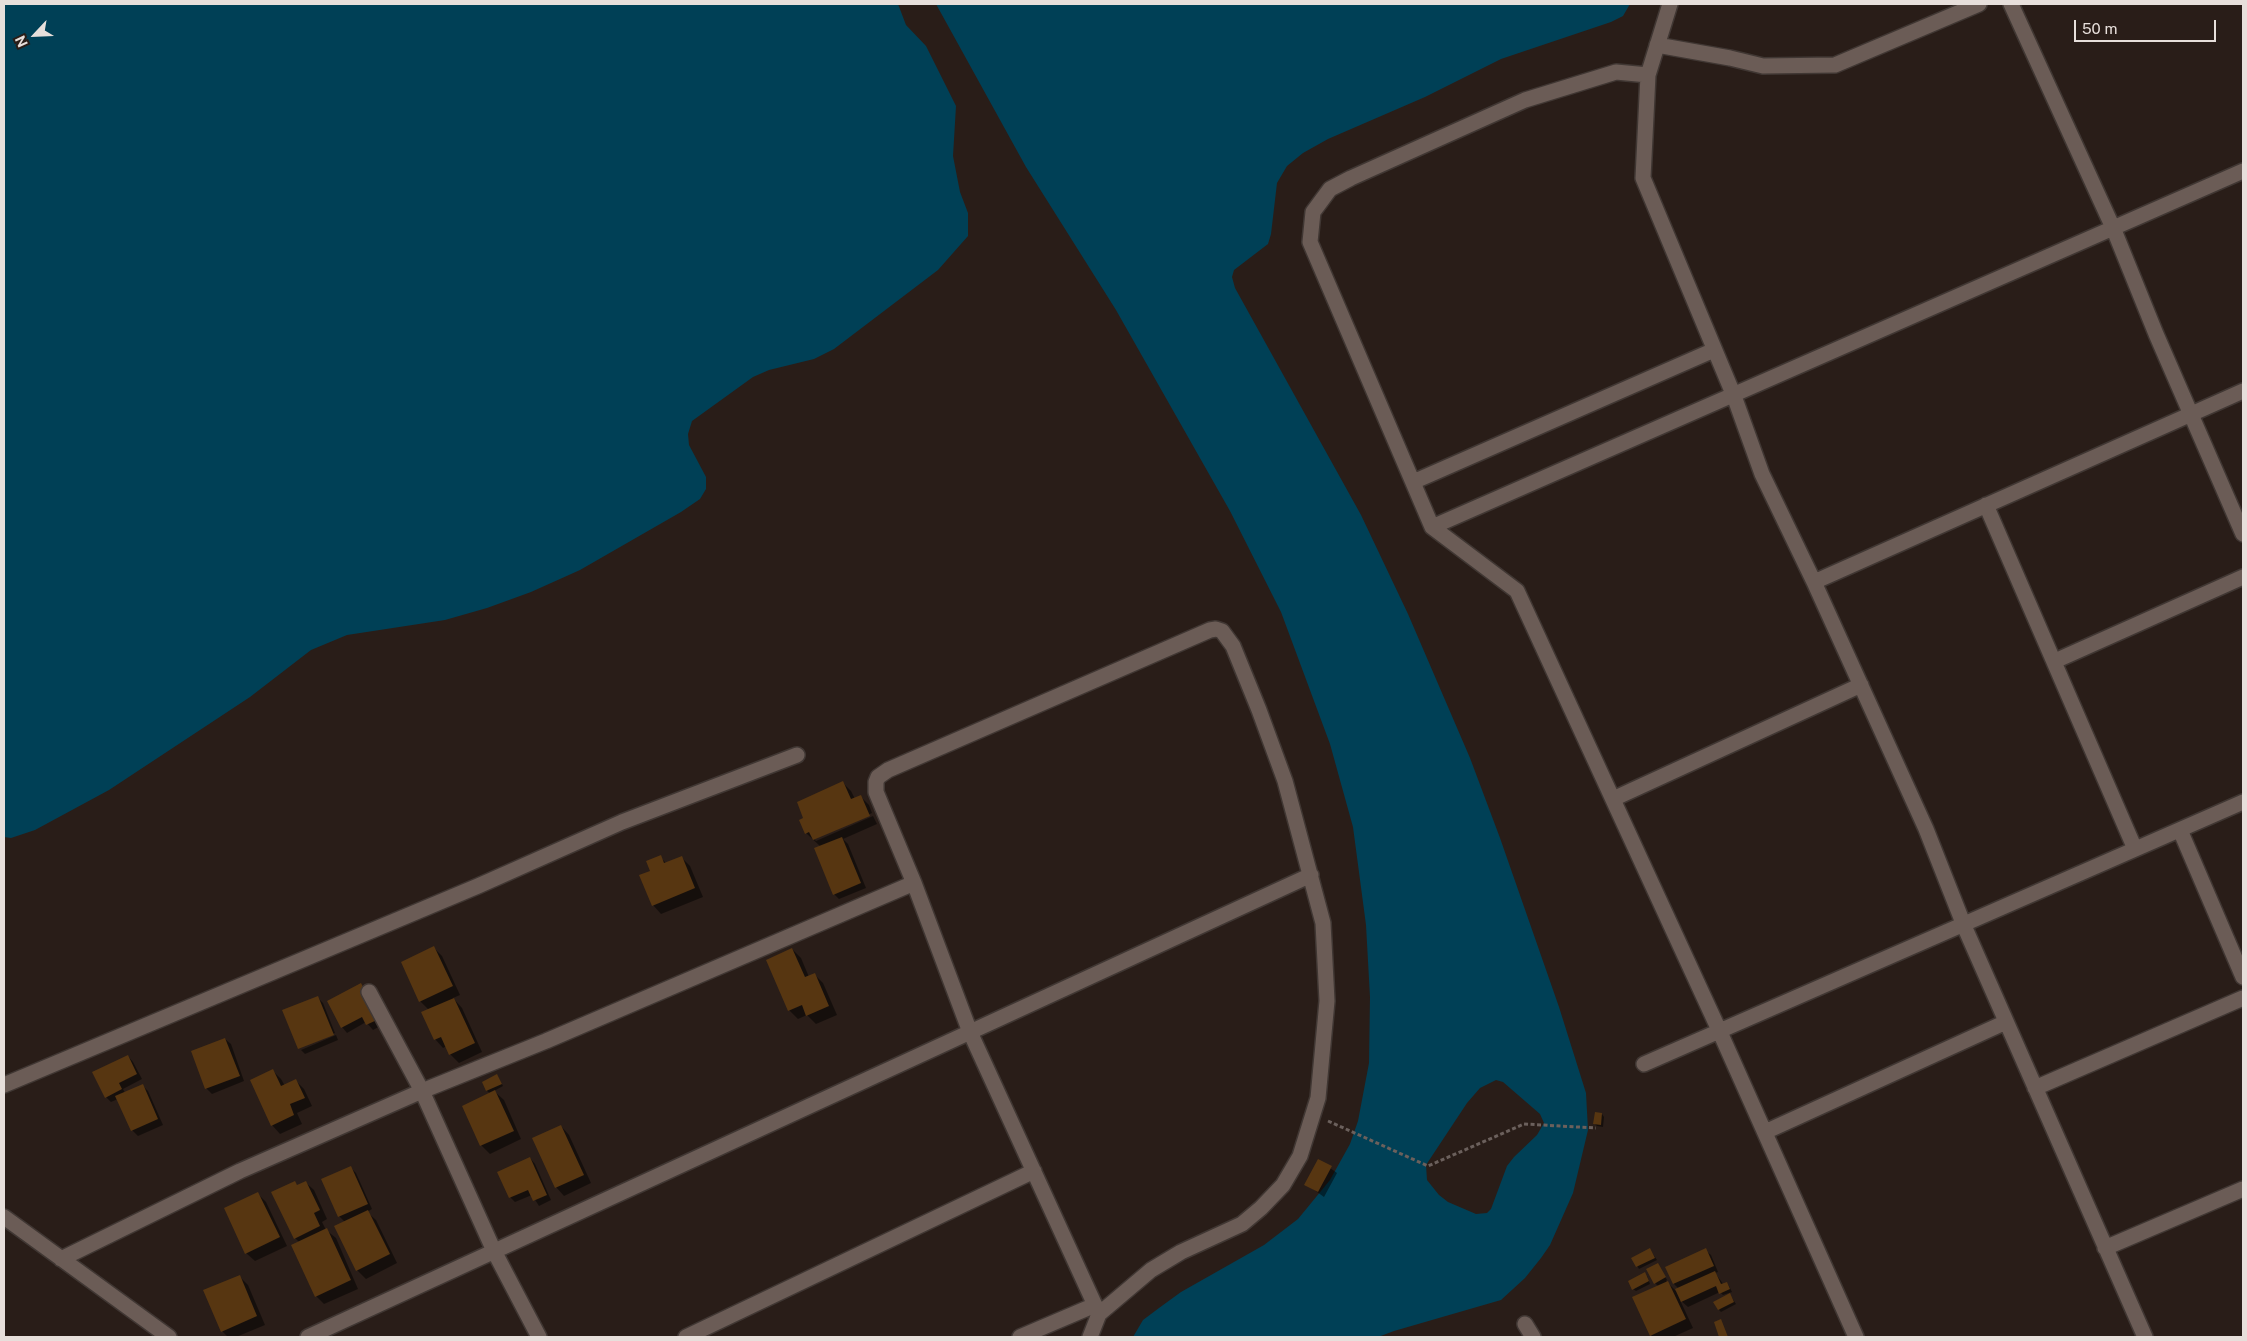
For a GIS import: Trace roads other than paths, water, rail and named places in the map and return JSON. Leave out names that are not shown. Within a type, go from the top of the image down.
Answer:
[{"type":"street","points":[[1670,4],[1648,75],[1643,178],[1734,396],[1762,474],[1814,582],[1926,829],[1963,924],[2145,1337]]},
{"type":"street","points":[[1657,45],[1763,66],[1835,66],[1979,4]]},
{"type":"street","points":[[2011,4],[2114,230],[2243,534]]},
{"type":"street","points":[[1648,75],[1616,72],[1525,100],[1344,182],[1330,189],[1313,212],[1310,242],[1432,527],[1518,591],[1720,1030],[1856,1337]]},
{"type":"street","points":[[1432,527],[2114,230],[2172,201],[2243,171]]},
{"type":"street","points":[[1413,482],[1714,350]]},
{"type":"street","points":[[1814,582],[2243,391]]},
{"type":"street","points":[[1986,505],[2135,849]]},
{"type":"street","points":[[2055,661],[2243,577]]},
{"type":"street","points":[[1020,1337],[1097,1309],[1166,1260],[1242,1224],[1262,1208],[1283,1185],[1296,1163],[1314,1115],[1320,1086],[1327,1001],[1323,923],[1286,781],[1260,710],[1233,646],[1222,631],[1216,629],[888,770],[878,776],[876,782],[876,792],[914,883],[970,1032],[1097,1309],[1090,1337]]},
{"type":"street","points":[[1613,799],[1860,685]]},
{"type":"street","points":[[4,1085],[469,890],[622,822],[797,755]]},
{"type":"street","points":[[1644,1064],[2243,802]]},
{"type":"street","points":[[2180,830],[2243,976]]},
{"type":"street","points":[[308,1337],[1311,875]]},
{"type":"street","points":[[61,1259],[240,1171],[422,1091],[914,883]]},
{"type":"street","points":[[370,992],[422,1091],[494,1251],[539,1337]]},
{"type":"street","points":[[2034,1088],[2243,998]]},
{"type":"street","points":[[1764,1132],[2006,1022]]},
{"type":"street","points":[[686,1337],[1034,1171]]},
{"type":"street","points":[[2105,1248],[2243,1189]]},
{"type":"street","points":[[4,1217],[169,1337]]},
{"type":"street","points":[[1525,1324],[1534,1337]]},
{"type":"water","points":[[4,4],[898,4],[906,25],[926,46],[956,106],[953,156],[960,192],[968,213],[968,236],[938,270],[834,349],[814,359],[769,370],[753,377],[692,421],[688,434],[689,445],[706,477],[706,489],[700,499],[681,512],[580,570],[531,592],[487,608],[445,620],[347,635],[311,650],[250,697],[109,790],[35,830],[11,838],[4,837]]},
{"type":"water","points":[[936,4],[1630,4],[1623,16],[1611,22],[1501,59],[1425,97],[1328,139],[1303,153],[1287,166],[1277,183],[1271,234],[1268,244],[1234,270],[1232,277],[1235,288],[1361,515],[1408,614],[1470,758],[1500,838],[1559,1007],[1586,1093],[1588,1130],[1573,1193],[1550,1245],[1525,1278],[1501,1300],[1378,1337],[1133,1337],[1143,1320],[1181,1292],[1264,1245],[1298,1219],[1330,1180],[1350,1144],[1358,1121],[1369,1063],[1370,997],[1366,925],[1353,827],[1330,744],[1281,612],[1230,511],[1116,310],[1026,167]],"holes":[[[1496,1080],[1503,1082],[1540,1114],[1544,1123],[1537,1135],[1507,1166],[1491,1209],[1487,1213],[1476,1214],[1448,1202],[1439,1195],[1427,1180],[1426,1165],[1467,1103],[1480,1088]]]}]
